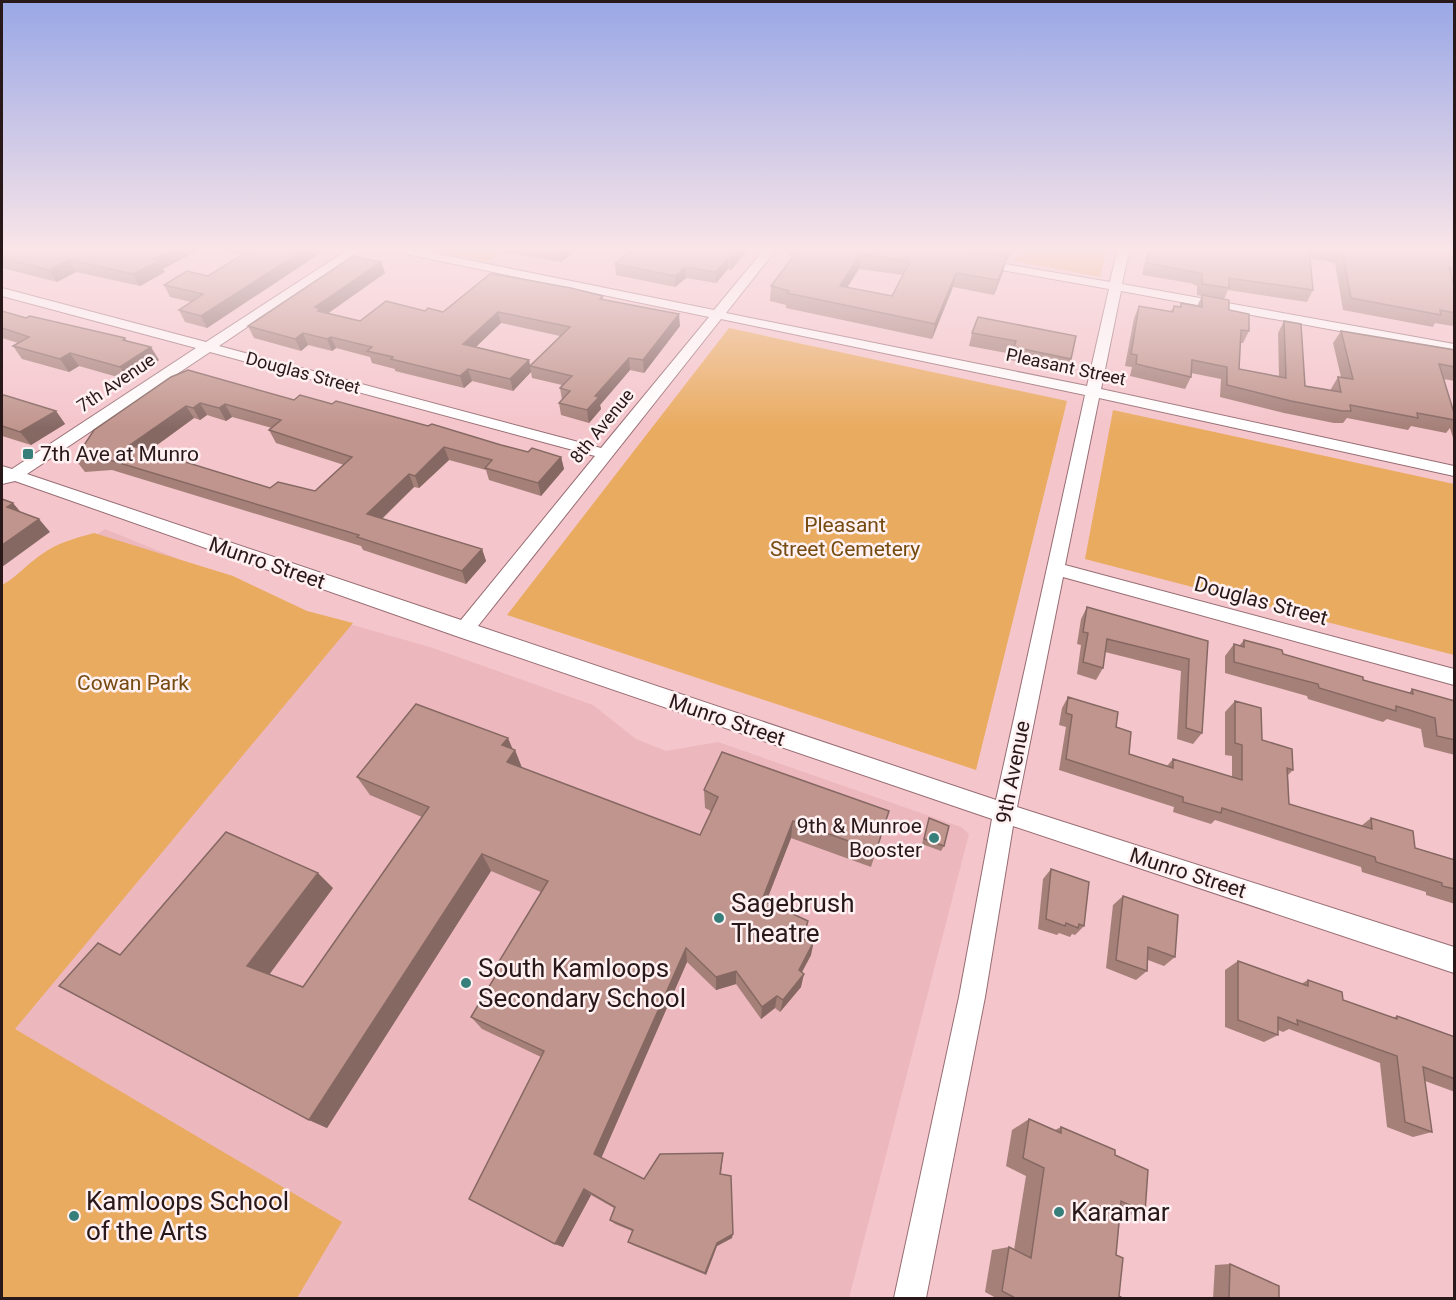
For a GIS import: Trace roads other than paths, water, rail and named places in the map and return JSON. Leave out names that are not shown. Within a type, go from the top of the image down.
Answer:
[{"type":"street","name":"Douglas Street","points":[[60,308],[605,454]]},
{"type":"street","name":"7th Avenue","points":[[6,476],[267,308]]},
{"type":"street","name":"Pleasant Street","points":[[687,308],[1093,392],[1455,471]]},
{"type":"street","name":"8th Avenue","points":[[463,631],[723,308]]},
{"type":"street","name":"9th Avenue","points":[[910,1299],[972,997],[1004,813],[1111,308]]},
{"type":"street","points":[[1234,308],[1455,348]]},
{"type":"street","name":"Munro Street","points":[[6,476],[1004,813],[1455,960]]},
{"type":"street","name":"Douglas Street","points":[[1056,569],[1455,677]]},
{"type":"place","name":"7th Ave at Munro","points":[[28,454]]},
{"type":"place","name":"9th & Munroe Booster","points":[[934,838]]},
{"type":"place","name":"Sagebrush Theatre","points":[[719,918]]},
{"type":"place","name":"South Kamloops Secondary School","points":[[466,983]]},
{"type":"place","name":"Karamar","points":[[1059,1212]]},
{"type":"place","name":"Kamloops School of the Arts","points":[[74,1216]]},
{"type":"park label","name":"Pleasant Street Cemetery","points":[[845,537]]},
{"type":"park label","name":"Cowan Park","points":[[133,683]]}]
